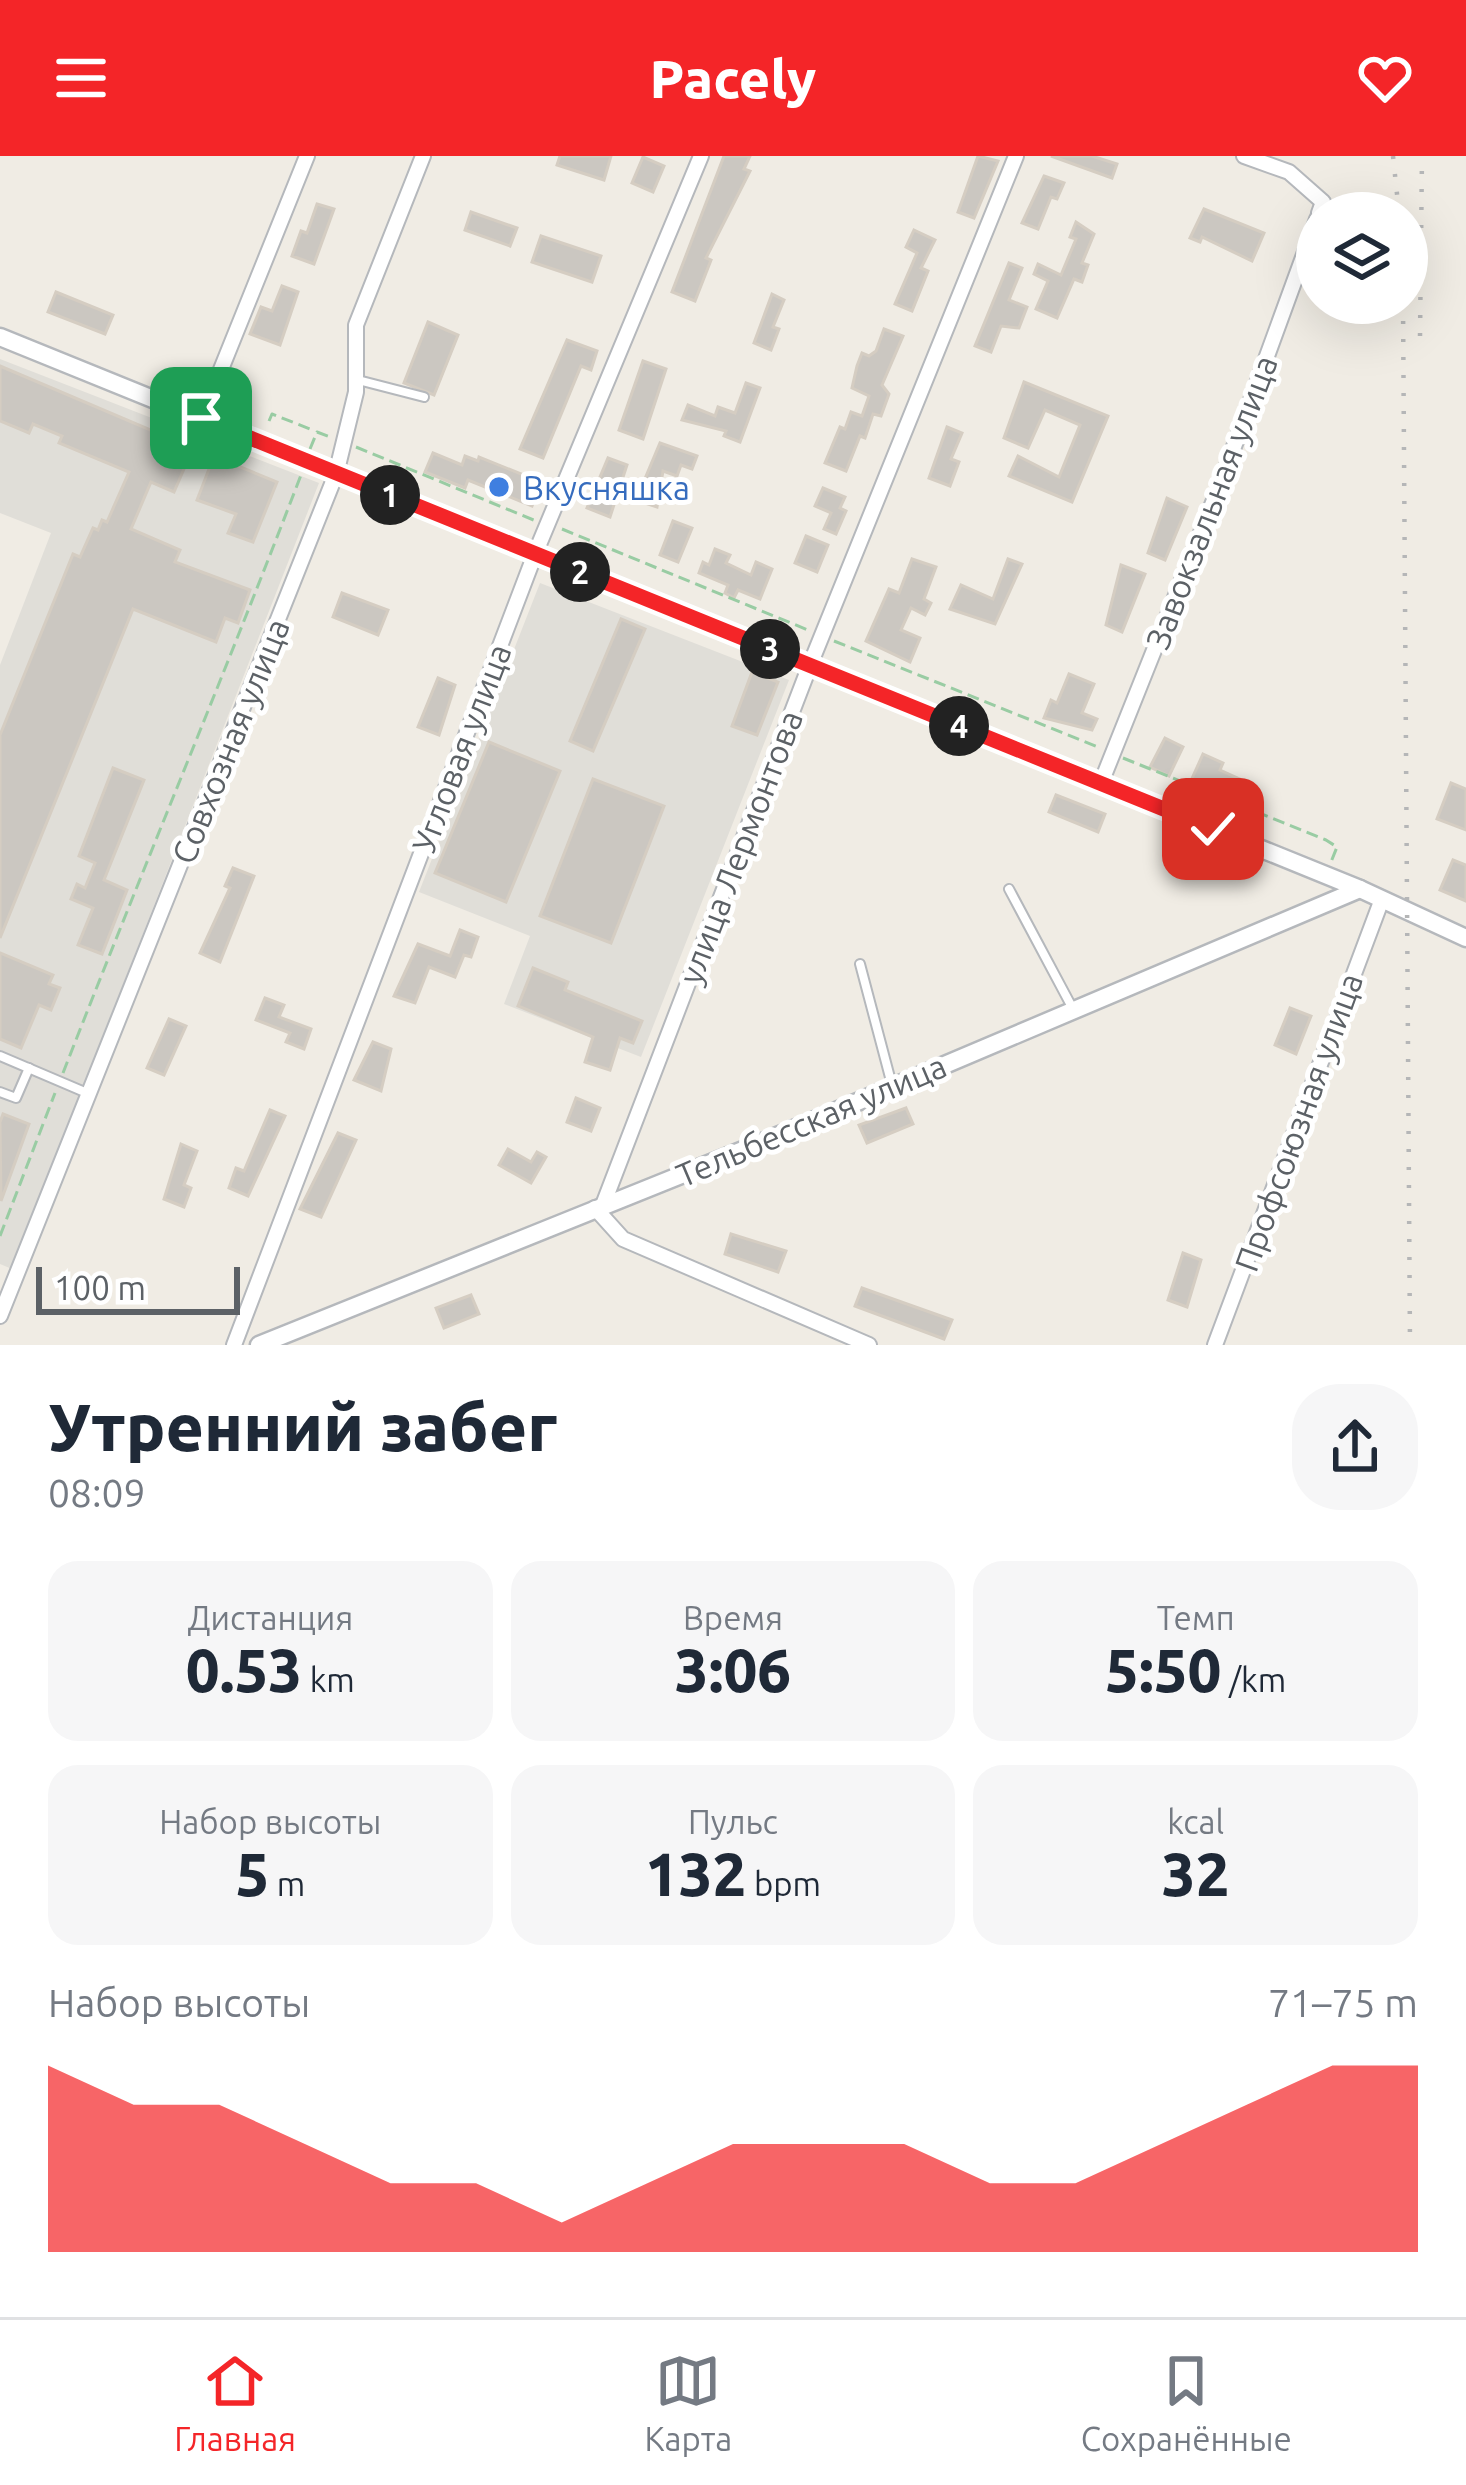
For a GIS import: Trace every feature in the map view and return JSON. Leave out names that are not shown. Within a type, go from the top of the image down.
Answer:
[{"type":"street","points":[[201,418],[307,156]]},
{"type":"street","name":"Совхозная улица","points":[[0,1316],[336,473],[356,380],[356,325],[423,156]]},
{"type":"street","name":"Угловая улица","points":[[234,1345],[535,554],[701,156]]},
{"type":"street","name":"улица Лермонтова","points":[[599,1207],[810,665],[1016,156]]},
{"type":"street","points":[[1244,156],[1289,172],[1304,192]]},
{"type":"street","name":"Завокзальная улица","points":[[1101,783],[1220,485],[1296,278]]},
{"type":"street","points":[[0,337],[1326,875],[1466,938]]},
{"type":"street","name":"Тельбесская улица","points":[[260,1345],[892,1087],[1360,889]]},
{"type":"street","name":"Профсоюзная улица","points":[[1215,1345],[1382,899]]},
{"type":"street","points":[[599,1207],[623,1240],[869,1345]]},
{"type":"lane","points":[[356,380],[424,397]]},
{"type":"lane","points":[[1009,889],[1074,1010]]},
{"type":"lane","points":[[860,964],[892,1087]]},
{"type":"lane","points":[[0,1056],[89,1094]]},
{"type":"lane","points":[[0,1092],[16,1098],[28,1068]]},
{"type":"path","points":[[269,422],[272,414],[344,442],[1326,840],[1337,848],[1326,875]]},
{"type":"path","points":[[0,1236],[317,432]]},
{"type":"shaded area","points":[[0,359],[319,483],[12,1269],[0,1264],[0,665],[51,533],[0,513]]},
{"type":"shaded area","points":[[540,583],[789,680],[641,1057],[504,1004],[530,936],[419,892]]},
{"type":"building","points":[[560,156],[611,156],[604,180],[557,165]]},
{"type":"building","points":[[724,156],[750,156],[744,169],[750,171],[706,258],[711,260],[695,301],[672,292]]},
{"type":"building","points":[[978,156],[998,161],[974,218],[958,212]]},
{"type":"building","points":[[1051,156],[1092,156],[1117,164],[1112,178]]},
{"type":"building","points":[[643,157],[664,166],[653,192],[632,183]]},
{"type":"building","points":[[1044,176],[1064,183],[1057,199],[1051,197],[1038,229],[1022,223]]},
{"type":"building","points":[[317,204],[334,209],[314,264],[292,256]]},
{"type":"building","points":[[1204,209],[1264,233],[1252,261],[1202,237],[1200,242],[1190,238]]},
{"type":"building","points":[[471,212],[517,228],[510,246],[465,230]]},
{"type":"building","points":[[1076,222],[1094,234],[1082,263],[1088,265],[1082,282],[1074,279],[1057,318],[1036,309],[1048,281],[1034,274],[1038,264],[1061,275],[1076,239],[1070,237]]},
{"type":"building","points":[[914,230],[935,240],[921,268],[928,271],[912,311],[895,304],[917,253],[906,247]]},
{"type":"building","points":[[541,236],[601,256],[592,282],[532,262]]},
{"type":"building","points":[[1009,263],[1022,268],[1009,300],[1027,307],[1019,328],[1001,326],[991,352],[975,346]]},
{"type":"building","points":[[282,286],[298,292],[280,345],[250,334],[261,307],[272,311]]},
{"type":"building","points":[[56,292],[113,315],[105,334],[48,312]]},
{"type":"building","points":[[772,294],[784,300],[773,327],[779,329],[771,350],[754,343]]},
{"type":"building","points":[[428,322],[458,335],[434,395],[404,383]]},
{"type":"building","points":[[884,329],[903,336],[882,385],[889,394],[881,416],[873,414],[865,438],[860,436],[846,471],[825,463],[851,412],[862,416],[869,396],[852,388],[857,366],[862,353],[869,356],[876,351]]},
{"type":"building","points":[[567,340],[597,351],[591,370],[581,366],[543,458],[520,449]]},
{"type":"building","points":[[643,361],[666,369],[643,439],[619,430]]},
{"type":"building","points":[[0,366],[193,448],[174,492],[151,482],[131,529],[180,550],[175,562],[250,590],[238,623],[225,618],[216,642],[133,609],[0,938],[0,735],[73,554],[80,557],[93,528],[98,530],[102,520],[107,522],[129,472],[59,443],[62,436],[33,424],[29,433],[0,421]]},
{"type":"building","points":[[1024,382],[1108,416],[1072,502],[1009,476],[1018,456],[1059,477],[1080,425],[1045,410],[1028,448],[1004,438]]},
{"type":"building","points":[[746,383],[760,388],[740,442],[724,436],[726,431],[682,420],[688,405],[715,416],[718,407],[735,413]]},
{"type":"building","points":[[947,427],[962,433],[951,459],[959,462],[950,486],[929,478]]},
{"type":"building","points":[[660,443],[697,456],[692,469],[681,465],[677,476],[663,471],[657,507],[636,500]]},
{"type":"building","points":[[433,453],[462,465],[465,456],[478,461],[479,457],[541,482],[532,506],[468,480],[465,488],[425,472]]},
{"type":"building","points":[[214,456],[277,482],[253,542],[228,533],[236,514],[197,500]]},
{"type":"building","points":[[608,458],[627,465],[610,517],[587,508]]},
{"type":"building","points":[[823,488],[845,497],[840,508],[846,511],[836,534],[824,529],[831,513],[815,506]]},
{"type":"building","points":[[1167,498],[1187,507],[1165,560],[1148,553]]},
{"type":"building","points":[[673,521],[692,528],[678,562],[660,555]]},
{"type":"building","points":[[806,536],[828,545],[817,572],[795,563]]},
{"type":"building","points":[[715,549],[730,555],[726,563],[751,575],[756,562],[772,569],[760,599],[738,590],[734,598],[725,593],[728,585],[699,573],[703,562],[709,565]]},
{"type":"building","points":[[912,559],[936,567],[924,599],[931,603],[925,615],[911,608],[901,630],[920,638],[910,662],[866,641],[889,589],[899,593]]},
{"type":"building","points":[[1008,559],[1022,564],[995,624],[950,609],[961,585],[993,599]]},
{"type":"building","points":[[1121,565],[1145,574],[1122,632],[1106,625]]},
{"type":"building","points":[[342,593],[388,610],[378,635],[333,617]]},
{"type":"building","points":[[621,619],[645,629],[593,751],[570,741]]},
{"type":"building","points":[[752,672],[778,682],[757,735],[732,726]]},
{"type":"building","points":[[1069,674],[1094,684],[1082,713],[1097,719],[1092,730],[1044,718],[1051,700],[1057,703]]},
{"type":"building","points":[[438,678],[455,685],[439,735],[418,727]]},
{"type":"building","points":[[1165,738],[1183,747],[1169,776],[1150,767]]},
{"type":"building","points":[[489,742],[560,771],[506,902],[435,873]]},
{"type":"building","points":[[1203,754],[1223,763],[1220,770],[1255,786],[1244,809],[1190,783]]},
{"type":"building","points":[[113,768],[144,780],[104,880],[127,890],[102,954],[78,945],[93,908],[71,899],[77,884],[85,888],[95,863],[79,856]]},
{"type":"building","points":[[593,779],[664,806],[611,943],[540,916]]},
{"type":"building","points":[[1451,783],[1466,789],[1466,830],[1437,819]]},
{"type":"building","points":[[1056,795],[1105,814],[1098,832],[1049,812]]},
{"type":"building","points":[[1453,860],[1466,865],[1466,901],[1440,890]]},
{"type":"building","points":[[233,868],[254,876],[220,962],[200,953],[230,888],[225,886]]},
{"type":"building","points":[[460,930],[478,937],[471,957],[464,955],[455,977],[429,967],[415,1003],[394,996],[418,944],[450,956]]},
{"type":"building","points":[[0,953],[53,975],[49,984],[60,988],[51,1010],[39,1005],[21,1048],[0,1039]]},
{"type":"building","points":[[533,968],[568,982],[565,990],[642,1021],[633,1043],[620,1038],[610,1070],[585,1062],[593,1037],[518,1006]]},
{"type":"building","points":[[265,998],[284,1005],[279,1017],[311,1029],[304,1049],[286,1042],[290,1033],[256,1020]]},
{"type":"building","points":[[1290,1008],[1311,1016],[1296,1054],[1275,1045]]},
{"type":"building","points":[[169,1019],[186,1026],[164,1075],[147,1068]]},
{"type":"building","points":[[373,1042],[391,1049],[381,1091],[354,1080]]},
{"type":"building","points":[[576,1098],[600,1108],[591,1131],[567,1122]]},
{"type":"building","points":[[906,1108],[913,1124],[867,1143],[859,1125]]},
{"type":"building","points":[[270,1110],[285,1116],[248,1196],[229,1188],[236,1168],[244,1171]]},
{"type":"building","points":[[3,1114],[29,1124],[1,1201],[0,1122]]},
{"type":"building","points":[[338,1133],[356,1140],[321,1217],[300,1209]]},
{"type":"building","points":[[181,1144],[197,1151],[184,1185],[191,1188],[184,1207],[164,1199]]},
{"type":"building","points":[[508,1149],[531,1162],[537,1152],[546,1157],[531,1183],[499,1165]]},
{"type":"building","points":[[731,1234],[786,1251],[778,1272],[725,1254]]},
{"type":"building","points":[[1183,1253],[1201,1260],[1187,1307],[1168,1300]]},
{"type":"building","points":[[862,1288],[952,1320],[944,1339],[855,1306]]},
{"type":"building","points":[[471,1295],[479,1314],[444,1328],[436,1308]]},
{"type":"railway","points":[[1393,156],[1397,192]]},
{"type":"railway","points":[[1420,336],[1422,156]]},
{"type":"railway","points":[[1403,324],[1410,1345]]},
{"type":"place","name":"Вкусняшка","points":[[499,487]]},
{"type":"route","points":[[201,418],[1213,829]]}]
